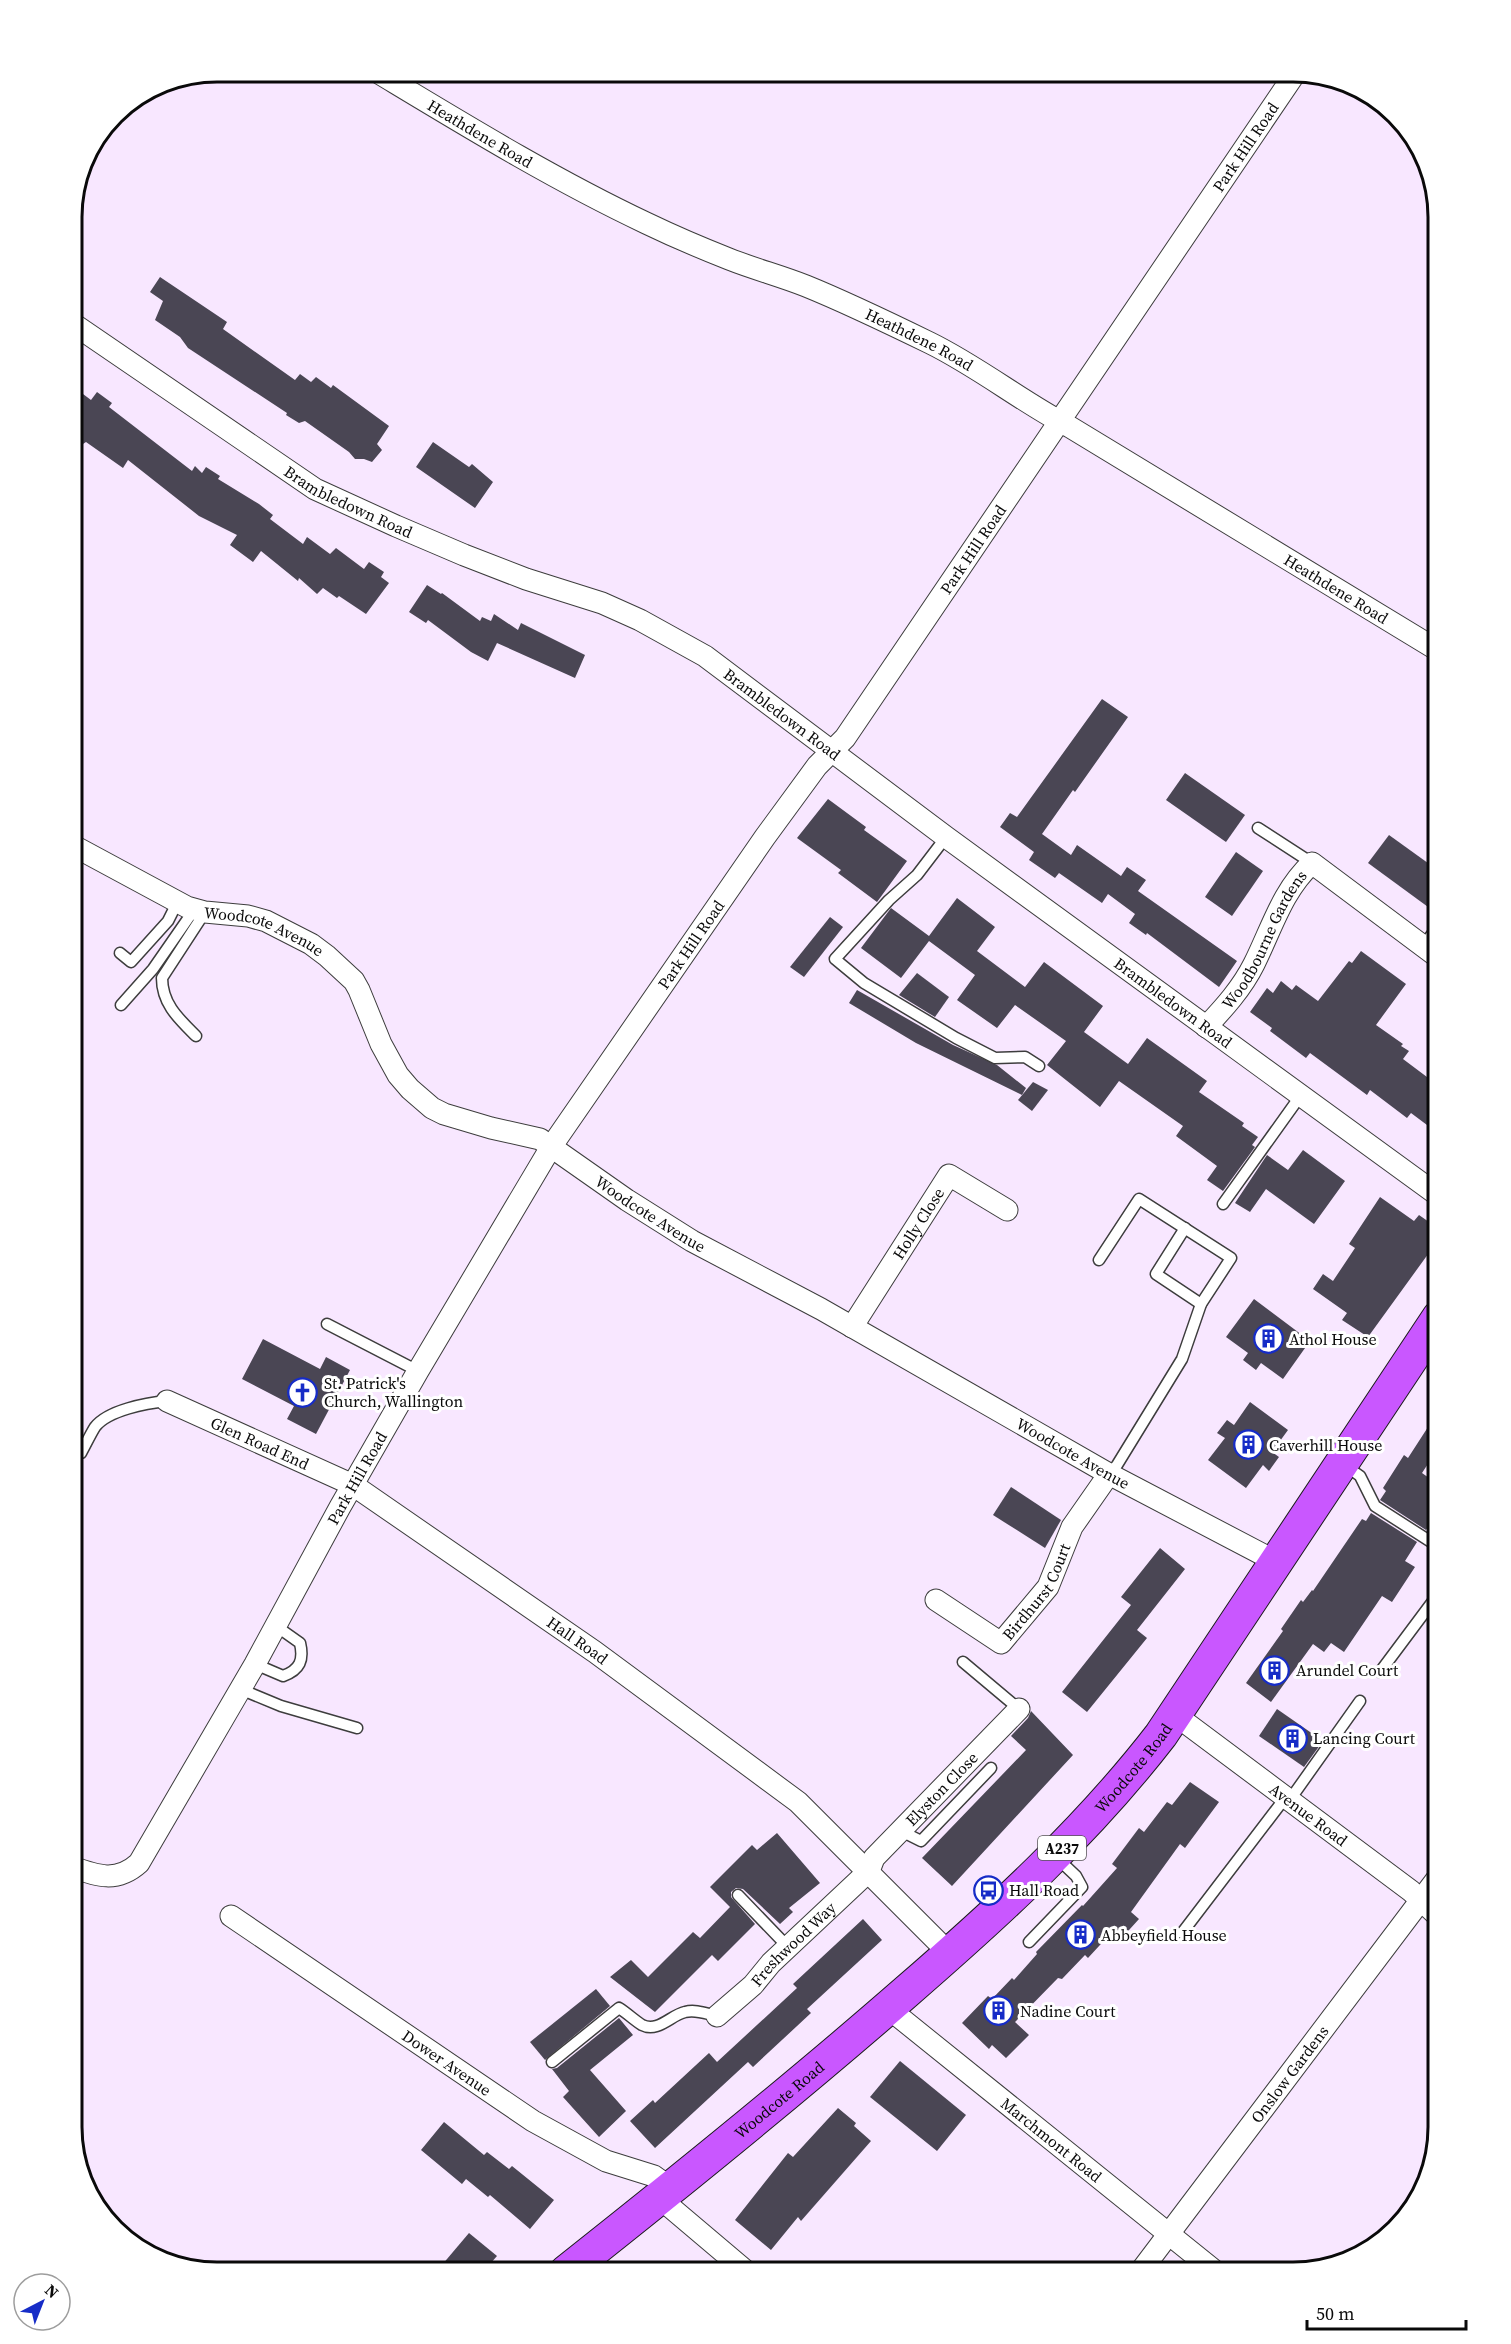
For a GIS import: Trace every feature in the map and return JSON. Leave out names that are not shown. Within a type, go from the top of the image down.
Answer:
[{"type":"main road","name":"Woodcote Road","points":[[580,2261],[779,2102],[950,1954],[1055,1855],[1130,1773],[1174,1714],[1428,1333]]},
{"type":"street","name":"Heathdene Road","points":[[394,83],[564,182],[657,228],[730,260],[804,285],[894,326],[990,376],[1047,416],[1428,644]]},
{"type":"street","name":"Park Hill Road","points":[[82,1871],[98,1876],[117,1877],[133,1869],[145,1853],[255,1664],[418,1371],[551,1147],[765,837],[817,766],[845,738],[1289,83]]},
{"type":"street","name":"Brambledown Road","points":[[83,330],[315,489],[464,555],[526,579],[602,603],[640,620],[705,656],[946,837],[1428,1188]]},
{"type":"street","name":"Woodcote Avenue","points":[[83,851],[192,909],[248,915],[267,921],[311,944],[354,981],[381,1044],[398,1075],[432,1108],[444,1114],[491,1128],[540,1139],[627,1200],[692,1240],[1109,1474],[1275,1561]]},
{"type":"street","name":"Woodbourne Gardens","points":[[1206,1027],[1224,1008],[1244,980],[1282,902],[1296,878],[1312,863],[1428,950]]},
{"type":"street","name":"Holly Close","points":[[852,1328],[949,1175],[1007,1210]]},
{"type":"street","name":"Glen Road End","points":[[167,1401],[353,1485]]},
{"type":"street","name":"Birdhurst Court","points":[[936,1600],[1001,1642],[1048,1587],[1072,1527],[1109,1474]]},
{"type":"street","name":"Hall Road","points":[[353,1485],[595,1652],[798,1802],[950,1954]]},
{"type":"street","name":"Elyston Close","points":[[869,1871],[874,1858],[1018,1709]]},
{"type":"street","name":"Avenue Road","points":[[1174,1714],[1411,1891],[1428,1907]]},
{"type":"street","name":"Freshwood Way","points":[[717,2016],[869,1871]]},
{"type":"street","name":"Onslow Gardens","points":[[1148,2262],[1428,1891]]},
{"type":"street","name":"Dower Avenue","points":[[231,1916],[534,2121],[606,2161],[654,2176],[661,2181],[661,2197]]},
{"type":"street","name":"Marchmont Road","points":[[888,2008],[1204,2262]]},
{"type":"street","points":[[661,2197],[735,2261]]},
{"type":"lane","points":[[1258,828],[1312,863]]},
{"type":"lane","points":[[946,837],[917,875],[889,900],[835,959],[864,983],[956,1038],[995,1058],[1026,1057],[1039,1066]]},
{"type":"lane","points":[[120,953],[131,962],[168,921],[192,909]]},
{"type":"lane","points":[[121,1005],[153,969],[192,909]]},
{"type":"lane","points":[[192,909],[162,978],[162,990],[170,1008],[196,1036]]},
{"type":"lane","points":[[1223,1204],[1301,1095]]},
{"type":"lane","points":[[1099,1260],[1139,1199],[1231,1258],[1201,1304],[1182,1359],[1117,1465],[1109,1474]]},
{"type":"lane","points":[[1185,1228],[1155,1274],[1201,1304]]},
{"type":"lane","points":[[327,1324],[418,1371]]},
{"type":"lane","points":[[82,1451],[96,1426],[104,1419],[134,1406],[167,1401]]},
{"type":"lane","points":[[1341,1462],[1360,1476],[1376,1506],[1428,1540]]},
{"type":"lane","points":[[1380,1672],[1428,1608]]},
{"type":"lane","points":[[255,1664],[283,1676],[298,1668],[302,1660],[300,1643],[276,1626]]},
{"type":"lane","points":[[963,1662],[1018,1709]]},
{"type":"lane","points":[[240,1689],[281,1706],[357,1728]]},
{"type":"lane","points":[[1182,1933],[1360,1701]]},
{"type":"lane","points":[[901,1832],[921,1841],[991,1768]]},
{"type":"lane","points":[[1029,1942],[1082,1887],[1076,1876],[1055,1855]]},
{"type":"lane","points":[[738,1894],[788,1947]]},
{"type":"lane","points":[[552,2062],[619,2008],[642,2025],[650,2027],[659,2025],[686,2011],[717,2016]]},
{"type":"building","points":[[160,277],[227,322],[223,329],[295,380],[300,374],[311,382],[316,377],[331,388],[333,385],[389,426],[377,444],[382,450],[372,462],[355,459],[349,452],[305,421],[299,423],[286,415],[287,413],[188,348],[180,337],[155,320],[163,301],[150,292]]},
{"type":"building","points":[[97,392],[112,403],[109,407],[192,471],[195,466],[202,473],[206,467],[220,476],[218,479],[259,504],[273,515],[270,519],[303,544],[307,537],[330,554],[336,548],[364,569],[369,562],[384,572],[381,577],[389,583],[366,614],[323,588],[317,594],[261,551],[253,562],[230,545],[237,535],[199,516],[128,460],[123,468],[86,442],[83,444],[83,394],[91,400]]},
{"type":"building","points":[[433,442],[469,467],[472,464],[493,482],[475,508],[416,467]]},
{"type":"building","points":[[427,585],[442,593],[480,621],[482,617],[491,621],[494,614],[518,630],[521,623],[585,655],[575,678],[497,643],[488,661],[471,652],[428,620],[426,623],[409,612]]},
{"type":"building","points":[[1102,699],[1128,717],[1042,834],[1071,855],[1077,845],[1121,876],[1127,867],[1146,880],[1138,891],[1237,961],[1219,987],[1147,933],[1146,935],[1129,923],[1135,914],[1108,894],[1102,903],[1059,873],[1055,878],[1029,860],[1034,852],[1000,827],[1010,813],[1017,817]]},
{"type":"building","points":[[1185,773],[1245,815],[1226,842],[1166,800]]},
{"type":"building","points":[[828,799],[866,827],[864,830],[907,861],[877,902],[838,873],[841,870],[797,838]]},
{"type":"building","points":[[1389,835],[1428,863],[1428,907],[1368,863]]},
{"type":"building","points":[[1236,852],[1263,871],[1232,916],[1205,897]]},
{"type":"building","points":[[957,898],[995,927],[977,951],[1025,987],[1044,962],[1103,1006],[1084,1032],[1128,1064],[1147,1038],[1207,1081],[1199,1092],[1244,1123],[1242,1126],[1258,1137],[1252,1145],[1255,1147],[1223,1191],[1207,1180],[1217,1166],[1176,1136],[1183,1126],[1119,1081],[1100,1107],[1047,1065],[1066,1041],[1015,1005],[997,1028],[957,1000],[975,975],[929,941],[901,978],[861,948],[891,908],[929,936]]},
{"type":"building","points":[[830,917],[843,927],[804,977],[790,967]]},
{"type":"building","points":[[1361,951],[1406,984],[1376,1025],[1403,1044],[1401,1046],[1409,1051],[1403,1059],[1428,1078],[1428,1126],[1411,1113],[1407,1118],[1370,1090],[1367,1095],[1310,1053],[1306,1058],[1270,1031],[1272,1028],[1250,1012],[1267,988],[1273,993],[1281,981],[1292,990],[1296,985],[1318,1001],[1349,961],[1352,963]]},
{"type":"building","points":[[917,973],[949,997],[935,1017],[899,995]]},
{"type":"building","points":[[857,990],[953,1045],[997,1065],[1026,1088],[1022,1095],[916,1043],[849,1003]]},
{"type":"building","points":[[1033,1082],[1048,1090],[1032,1111],[1018,1100]]},
{"type":"building","points":[[1303,1150],[1345,1181],[1314,1224],[1266,1189],[1250,1212],[1235,1203],[1267,1155],[1288,1170]]},
{"type":"building","points":[[1380,1197],[1414,1221],[1419,1215],[1428,1221],[1428,1254],[1368,1337],[1342,1320],[1347,1313],[1313,1289],[1323,1274],[1333,1281],[1355,1248],[1349,1244]]},
{"type":"building","name":"Athol House","points":[[1254,1299],[1310,1341],[1283,1379],[1261,1363],[1256,1370],[1243,1360],[1248,1353],[1226,1337]]},
{"type":"building","name":"St. Patrick's Church, Wallington","points":[[263,1339],[320,1369],[326,1357],[350,1370],[316,1434],[287,1419],[294,1406],[242,1379]]},
{"type":"building","name":"Caverhill House","points":[[1250,1402],[1288,1430],[1272,1452],[1279,1457],[1269,1471],[1263,1465],[1246,1488],[1208,1460],[1225,1438],[1217,1433],[1227,1420],[1234,1425]]},
{"type":"building","points":[[1428,1427],[1428,1464],[1422,1473],[1428,1477],[1428,1527],[1426,1530],[1380,1500],[1386,1491],[1383,1488],[1404,1455],[1408,1458]]},
{"type":"building","points":[[1011,1487],[1061,1520],[1045,1548],[993,1515]]},
{"type":"building","points":[[1371,1513],[1417,1542],[1405,1561],[1415,1567],[1392,1602],[1382,1596],[1344,1652],[1331,1643],[1324,1652],[1313,1644],[1271,1702],[1246,1683],[1283,1631],[1281,1629],[1301,1600],[1303,1602],[1313,1591],[1362,1519],[1366,1521]]},
{"type":"building","points":[[1160,1548],[1185,1569],[1137,1630],[1147,1638],[1087,1712],[1062,1692],[1131,1605],[1121,1597]]},
{"type":"building","name":"Lancing Court","points":[[1277,1709],[1323,1741],[1304,1767],[1259,1736]]},
{"type":"building","points":[[1031,1711],[1073,1755],[952,1886],[922,1858],[1026,1750],[1011,1736],[1028,1718]]},
{"type":"building","points":[[1190,1782],[1219,1802],[1185,1848],[1180,1844],[1131,1912],[1139,1919],[1120,1940],[1111,1933],[1088,1958],[1085,1955],[1062,1979],[1058,1978],[1015,2022],[1029,2035],[1006,2058],[992,2045],[989,2049],[962,2023],[988,1996],[992,1999],[1012,1978],[1014,1980],[1037,1954],[1036,1952],[1083,1906],[1117,1868],[1112,1864],[1139,1828],[1144,1832],[1167,1802],[1172,1805]]},
{"type":"building","points":[[777,1833],[820,1883],[789,1908],[793,1912],[780,1924],[743,1889],[736,1888],[731,1892],[731,1897],[755,1924],[718,1961],[712,1955],[655,2012],[610,1977],[631,1960],[648,1977],[693,1932],[700,1938],[730,1907],[710,1887],[752,1845],[757,1850]]},
{"type":"building","points":[[863,1919],[882,1940],[807,2009],[811,2013],[753,2067],[748,2062],[655,2148],[630,2121],[653,2100],[655,2103],[709,2053],[717,2062],[797,1988],[793,1984]]},
{"type":"building","points":[[596,1989],[610,2006],[545,2060],[530,2042]]},
{"type":"building","points":[[619,2018],[633,2035],[590,2070],[626,2111],[599,2137],[563,2097],[569,2091],[552,2069],[557,2068]]},
{"type":"building","points":[[900,2061],[966,2115],[937,2151],[870,2097]]},
{"type":"building","points":[[838,2108],[856,2123],[854,2126],[871,2141],[801,2221],[798,2217],[771,2250],[735,2220],[788,2153],[793,2157]]},
{"type":"building","points":[[444,2122],[484,2155],[487,2152],[509,2169],[512,2166],[554,2200],[530,2229],[490,2195],[488,2197],[466,2179],[462,2184],[421,2150]]},
{"type":"building","points":[[469,2233],[497,2256],[492,2261],[445,2261]]},
{"type":"place","name":"Athol House","points":[[1268,1339]]},
{"type":"place","name":"St. Patrick's Church, Wallington","points":[[303,1392]]},
{"type":"place","name":"Caverhill House","points":[[1248,1445]]},
{"type":"place","name":"Arundel Court","points":[[1275,1670]]},
{"type":"place","name":"Lancing Court","points":[[1292,1738]]},
{"type":"place","name":"Hall Road","points":[[988,1890]]},
{"type":"place","name":"Abbeyfield House","points":[[1080,1935]]},
{"type":"place","name":"Nadine Court","points":[[999,2011]]}]
